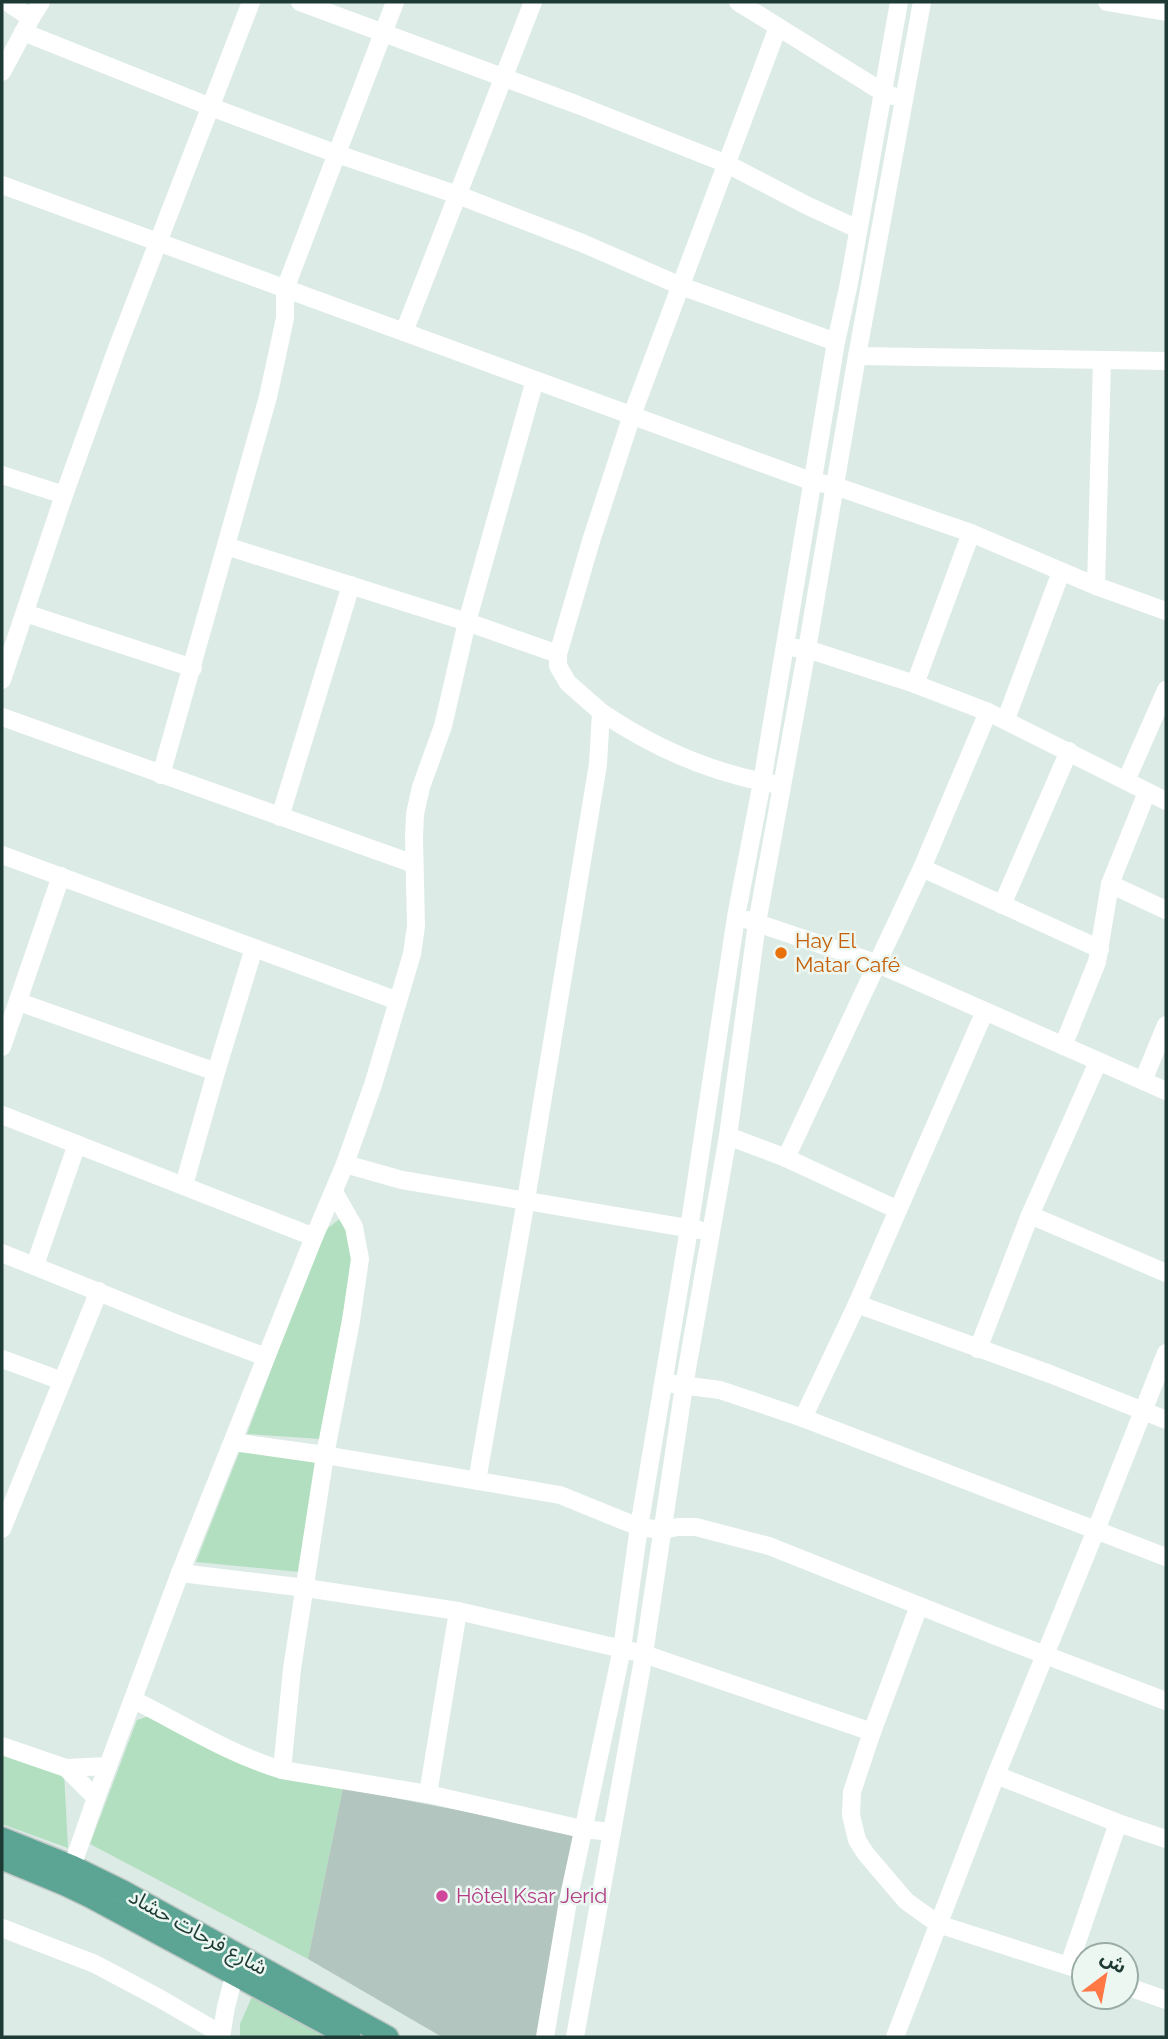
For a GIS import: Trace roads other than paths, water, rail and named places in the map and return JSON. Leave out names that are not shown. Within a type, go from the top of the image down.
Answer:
[{"type":"main road","name":"شارع فرحات حشاد","points":[[2,1838],[69,1876]]},
{"type":"main road","name":"شارع فرحات حشاد","points":[[2,1860],[69,1876],[153,1907],[237,1964],[333,2017],[375,2034]]},
{"type":"main road","name":"شارع فرحات حشاد","points":[[333,2017],[350,2037]]},
{"type":"street","points":[[7,2],[27,25],[211,107],[458,195],[582,243],[681,286],[836,342]]},
{"type":"street","points":[[2,72],[41,2]]},
{"type":"street","points":[[2,680],[64,495],[251,2]]},
{"type":"street","points":[[300,2],[727,164],[858,229]]},
{"type":"street","points":[[161,775],[271,386],[285,318],[285,289],[395,2]]},
{"type":"street","points":[[404,332],[533,2]]},
{"type":"street","points":[[738,2],[884,93],[905,99]]},
{"type":"street","points":[[551,2036],[568,1900],[622,1649],[736,917],[762,782],[811,481],[899,2]]},
{"type":"street","points":[[575,2037],[644,1654],[684,1386],[728,1136],[757,923],[922,2]]},
{"type":"street","points":[[1107,2],[1166,12]]},
{"type":"street","points":[[778,27],[632,415],[591,541],[558,654],[558,666],[568,683],[601,712],[649,743],[721,773],[781,785]]},
{"type":"street","points":[[2,185],[811,481],[835,486],[971,533],[1061,572],[1166,611]]},
{"type":"street","points":[[849,283],[870,285]]},
{"type":"street","points":[[857,356],[1166,361]]},
{"type":"street","points":[[1096,586],[1102,361]]},
{"type":"street","points":[[69,1876],[180,1573],[366,1107],[412,954],[416,926],[415,814],[421,787],[443,726],[467,622],[535,380]]},
{"type":"street","points":[[2,475],[64,495]]},
{"type":"street","points":[[915,684],[971,533]]},
{"type":"street","points":[[226,546],[467,622],[558,654]]},
{"type":"street","points":[[1006,719],[1061,572]]},
{"type":"street","points":[[280,817],[351,585]]},
{"type":"street","points":[[25,613],[193,668]]},
{"type":"street","points":[[785,647],[807,649],[915,684],[1006,719],[1166,801]]},
{"type":"street","points":[[1126,781],[1166,690]]},
{"type":"street","points":[[477,1481],[598,764],[601,712]]},
{"type":"street","points":[[786,1158],[922,868],[988,712]]},
{"type":"street","points":[[2,717],[414,864]]},
{"type":"street","points":[[1002,905],[1069,751]]},
{"type":"street","points":[[1063,1046],[1100,949],[1110,884],[1147,792]]},
{"type":"street","points":[[2,855],[398,1001]]},
{"type":"street","points":[[922,868],[1100,949]]},
{"type":"street","points":[[2,1047],[61,876]]},
{"type":"street","points":[[1110,884],[1166,910]]},
{"type":"street","points":[[736,917],[876,964],[1166,1091]]},
{"type":"street","points":[[184,1185],[254,948]]},
{"type":"street","points":[[19,1002],[216,1072]]},
{"type":"street","points":[[803,1418],[857,1304],[985,1011]]},
{"type":"street","points":[[1143,1081],[1166,1025]]},
{"type":"street","points":[[978,1349],[1030,1216],[1098,1062]]},
{"type":"street","points":[[2,1115],[314,1237]]},
{"type":"street","points":[[728,1136],[786,1158],[898,1210]]},
{"type":"street","points":[[35,1265],[77,1144]]},
{"type":"street","points":[[345,1164],[402,1180],[712,1233]]},
{"type":"street","points":[[282,1770],[292,1669],[325,1455],[360,1259],[354,1227],[334,1192]]},
{"type":"street","points":[[1030,1216],[1166,1273]]},
{"type":"street","points":[[2,1253],[266,1357]]},
{"type":"street","points":[[2,1529],[99,1292]]},
{"type":"street","points":[[857,1304],[1166,1420]]},
{"type":"street","points":[[897,2037],[996,1775],[1166,1353]]},
{"type":"street","points":[[2,1359],[62,1381]]},
{"type":"street","points":[[663,1382],[720,1390],[803,1418],[1166,1557]]},
{"type":"street","points":[[233,1443],[325,1455],[560,1495],[639,1527],[662,1530],[696,1527],[769,1546],[1166,1701]]},
{"type":"street","points":[[180,1573],[306,1588],[458,1611],[644,1654],[872,1732]]},
{"type":"street","points":[[919,1606],[852,1792],[851,1815],[857,1840],[906,1901],[938,1924],[1070,1966]]},
{"type":"street","points":[[428,1794],[458,1611]]},
{"type":"street","points":[[134,1700],[229,1750],[282,1770],[428,1794],[582,1829],[612,1832]]},
{"type":"street","points":[[2,1746],[66,1768],[108,1766]]},
{"type":"street","points":[[66,1768],[96,1798]]},
{"type":"street","points":[[996,1775],[1166,1839]]},
{"type":"street","points":[[1085,1941],[1118,1823]]},
{"type":"street","points":[[568,1900],[599,1905]]},
{"type":"street","points":[[2,1928],[95,1964],[159,1997],[221,2036],[237,1964]]},
{"type":"street","points":[[1140,1991],[1166,2000]]},
{"type":"place","name":"Hay El Matar Café","points":[[781,953]]},
{"type":"place","name":"Hôtel Ksar Jerid","points":[[442,1896]]}]
